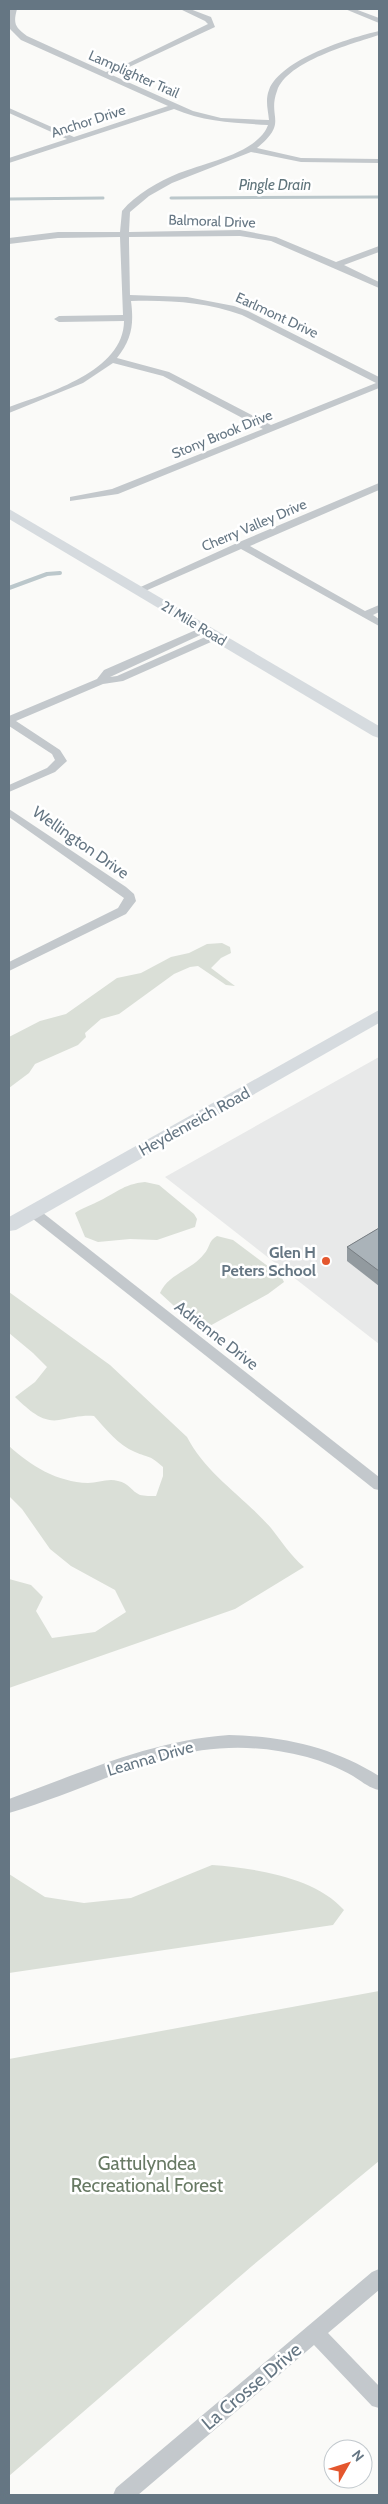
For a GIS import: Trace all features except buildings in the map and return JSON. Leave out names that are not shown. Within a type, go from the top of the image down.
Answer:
[{"type":"street","name":"Lamplighter Trail","points":[[14,9],[10,22],[21,36],[104,75],[175,106],[215,119],[273,123]]},
{"type":"street","points":[[104,75],[126,67],[212,25],[203,16],[184,9]]},
{"type":"street","points":[[349,9],[379,20]]},
{"type":"street","points":[[9,410],[74,384],[98,370],[110,359],[126,336],[124,234],[126,211],[138,198],[180,176],[250,149],[264,138],[273,123],[274,114],[270,101],[274,87],[282,75],[316,55],[379,33]]},
{"type":"street","name":"Anchor Drive","points":[[9,161],[175,106]]},
{"type":"street","points":[[9,110],[73,140]]},
{"type":"street","points":[[250,149],[301,160],[379,161]]},
{"type":"street","name":"Balmoral Drive","points":[[9,242],[47,235],[202,232],[250,234],[284,242],[379,285]]},
{"type":"street","points":[[337,265],[379,249]]},
{"type":"street","name":"Earlmont Drive","points":[[126,298],[177,298],[225,306],[251,316],[379,380]]},
{"type":"street","points":[[59,319],[127,318]]},
{"type":"street","points":[[110,359],[166,374],[271,429]]},
{"type":"street","name":"Stony Brook Drive","points":[[74,499],[114,492],[379,385]]},
{"type":"street","name":"Cherry Valley Drive","points":[[139,590],[379,486]]},
{"type":"street","name":"21 Mile Road","points":[[9,513],[379,733]]},
{"type":"street","points":[[241,546],[379,623]]},
{"type":"street","points":[[364,615],[379,608]]},
{"type":"street","points":[[9,721],[101,681],[119,679],[210,633]]},
{"type":"street","points":[[9,721],[56,752],[61,761],[51,770],[9,789]]},
{"type":"street","name":"Wellington Drive","points":[[9,812],[130,897],[130,901],[122,910],[9,967]]},
{"type":"street","name":"Heydenreich Road","points":[[9,1225],[379,1016]]},
{"type":"street","name":"Adrienne Drive","points":[[33,1212],[379,1485]]},
{"type":"street","name":"Leanna Drive","points":[[9,1806],[141,1758],[177,1747],[211,1742],[265,1744],[314,1753],[350,1767],[379,1784]]},
{"type":"street","name":"La Crosse Drive","points":[[123,2495],[379,2278]]},
{"type":"street","points":[[314,2332],[379,2399]]},
{"type":"shaded area","name":"Glen H Peters School","points":[[379,1057],[379,1344],[165,1177]]},
{"type":"green space","points":[[222,943],[230,947],[231,953],[221,958],[211,968],[235,986],[226,985],[198,966],[190,967],[174,974],[119,1014],[101,1019],[85,1033],[86,1037],[78,1045],[35,1064],[29,1073],[9,1088],[9,1037],[40,1021],[66,1014],[117,978],[141,973],[171,957],[189,953],[207,944]]},
{"type":"green space","points":[[145,1182],[159,1185],[194,1214],[197,1219],[195,1227],[157,1240],[130,1239],[98,1242],[85,1237],[75,1213],[125,1187]]},
{"type":"green space","points":[[217,1236],[233,1240],[281,1276],[284,1282],[268,1294],[206,1328],[186,1317],[160,1293],[169,1281],[206,1252],[212,1240]]},
{"type":"green space","points":[[9,1292],[110,1365],[187,1437],[204,1462],[271,1528],[290,1553],[304,1567],[235,1609],[9,1688],[9,1579],[31,1585],[43,1597],[36,1611],[52,1638],[95,1632],[126,1612],[115,1590],[71,1566],[50,1549],[22,1509],[9,1496],[9,1446],[35,1466],[55,1476],[66,1480],[88,1483],[110,1480],[118,1481],[125,1483],[142,1495],[156,1496],[163,1476],[163,1467],[152,1459],[123,1445],[94,1416],[59,1420],[46,1419],[35,1414],[15,1397],[35,1382],[47,1367],[9,1333]]},
{"type":"green space","points":[[212,1865],[265,1872],[301,1882],[317,1889],[344,1910],[333,1925],[9,1973],[9,1874],[45,1897],[84,1903],[131,1898]]},
{"type":"green space","name":"Gattulyndea Recreational Forest","points":[[379,1991],[379,2161],[252,2266],[9,2476],[9,2059]]},
{"type":"waterway","name":"Pingle Drain","points":[[171,198],[379,197]]},
{"type":"waterway","name":"Pingle Drain","points":[[9,199],[103,198]]},
{"type":"waterway","points":[[9,588],[47,574],[60,573]]},
{"type":"place","name":"Glen H Peters School","points":[[326,1261]]}]
